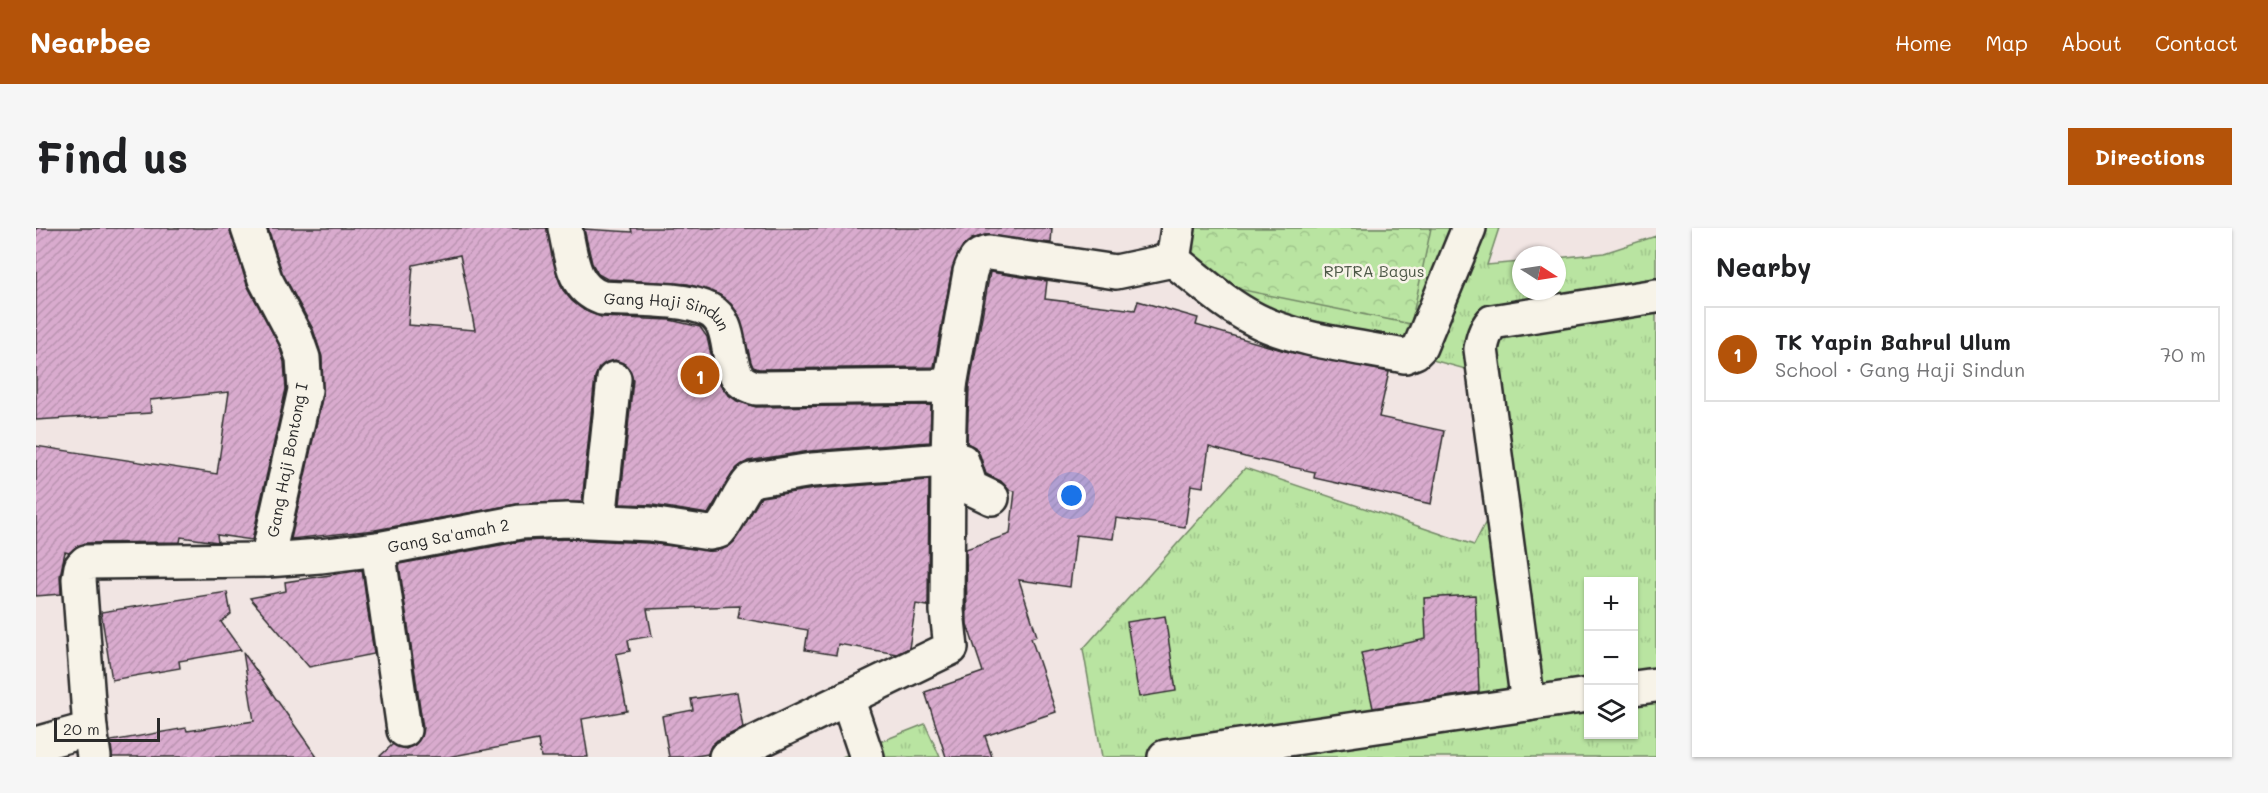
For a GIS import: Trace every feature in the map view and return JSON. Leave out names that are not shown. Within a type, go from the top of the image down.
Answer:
[{"type":"street","name":"Gang Haji Bontong I","points":[[248,228],[265,279],[296,338],[303,358],[305,390],[267,560]]},
{"type":"street","name":"Gang Haji Sindun","points":[[565,228],[579,283],[593,295],[602,298],[685,303],[709,310],[722,319],[737,377],[745,384],[756,388],[950,386]]},
{"type":"street","points":[[1173,260],[1178,228]]},
{"type":"street","points":[[726,757],[951,648],[947,611],[950,386],[970,272],[973,261],[980,255],[989,253],[1116,272],[1173,260],[1257,321],[1308,337],[1406,356],[1420,347],[1469,228]]},
{"type":"street","points":[[1528,704],[1481,349],[1487,328],[1492,322],[1656,296]]},
{"type":"street","points":[[599,521],[614,379]]},
{"type":"street","name":"Gang Sa'amah 2","points":[[92,743],[79,579],[81,567],[86,562],[267,560],[378,549],[520,522],[599,521],[650,524],[709,533],[719,531],[727,522],[745,486],[751,480],[812,470],[948,458]]},
{"type":"street","points":[[948,458],[962,461],[971,488],[992,498]]},
{"type":"street","points":[[378,549],[404,730]]},
{"type":"street","points":[[1638,687],[1656,684]]},
{"type":"street","points":[[1165,757],[1584,696]]},
{"type":"street","points":[[847,698],[867,757]]},
{"type":"street","points":[[36,744],[92,743]]},
{"type":"green space","name":"RPTRA Bagus","points":[[1195,228],[1431,228],[1411,324],[1184,278]]},
{"type":"green space","points":[[1211,228],[1499,228],[1487,265],[1512,263],[1512,300],[1566,300],[1566,257],[1604,253],[1656,236],[1656,757],[1102,757],[1083,649],[1245,468],[1474,545],[1496,502],[1473,371],[1201,297]]},
{"type":"green space","points":[[925,724],[940,757],[842,757]]},
{"type":"building","points":[[36,228],[230,228],[247,285],[279,345],[284,362],[286,389],[252,540],[217,535],[218,542],[181,537],[180,542],[85,543],[69,553],[65,552],[60,576],[61,594],[36,596],[36,446],[217,474],[229,392],[150,400],[151,413],[36,420]]},
{"type":"building","points":[[268,228],[547,228],[557,275],[563,290],[572,301],[584,310],[601,317],[670,320],[700,327],[707,337],[715,373],[720,384],[727,394],[737,401],[756,407],[931,405],[930,442],[810,451],[748,461],[732,474],[708,514],[653,505],[620,504],[633,380],[625,364],[615,360],[599,368],[595,377],[582,502],[517,504],[375,530],[291,539],[323,394],[322,357],[313,329],[282,272]],"holes":[[[460,255],[475,330],[408,325],[413,265]]]},
{"type":"building","points":[[631,228],[1052,228],[1051,243],[985,235],[972,239],[962,247],[952,269],[934,367],[759,369],[753,367],[751,362],[739,315],[720,295],[688,284],[607,279],[598,274],[592,263],[584,229],[632,232]]},
{"type":"building","points":[[990,272],[1047,281],[1045,299],[1135,310],[1138,301],[1198,318],[1196,325],[1285,351],[1389,372],[1379,417],[1444,431],[1431,504],[1314,478],[1315,472],[1209,447],[1203,487],[1191,485],[1185,527],[1116,518],[1113,539],[1076,535],[1070,587],[1019,580],[1037,636],[1031,638],[1056,712],[985,736],[992,757],[946,757],[925,692],[983,672],[967,624],[966,549],[1010,534],[1015,491],[1009,490],[1001,481],[986,474],[980,455],[975,447],[967,443],[969,388]]},
{"type":"building","points":[[929,480],[928,606],[916,604],[909,648],[897,654],[838,644],[836,655],[805,650],[808,630],[738,618],[740,606],[647,609],[652,636],[628,640],[630,651],[616,654],[627,711],[582,719],[588,757],[541,757],[538,740],[448,757],[379,757],[393,744],[406,749],[415,745],[421,737],[423,728],[399,564],[522,541],[568,539],[648,543],[713,551],[723,549],[734,542],[761,497],[814,489]]},
{"type":"building","points":[[362,570],[374,654],[309,667],[250,598],[286,591],[285,582]]},
{"type":"building","points":[[227,592],[231,614],[221,622],[241,650],[179,661],[180,668],[112,680],[101,612]]},
{"type":"building","points":[[1475,595],[1479,692],[1373,708],[1361,653],[1426,639],[1424,598]]},
{"type":"building","points":[[1165,616],[1176,691],[1139,697],[1127,622]]},
{"type":"building","points":[[243,652],[317,757],[112,757],[111,741],[186,728],[187,731],[254,721]]},
{"type":"building","points":[[737,692],[743,728],[717,740],[711,746],[708,754],[669,757],[662,716],[693,710],[691,699]]},
{"type":"place","name":"TK Yapin Bahrul Ulum","points":[[700,375]]}]
